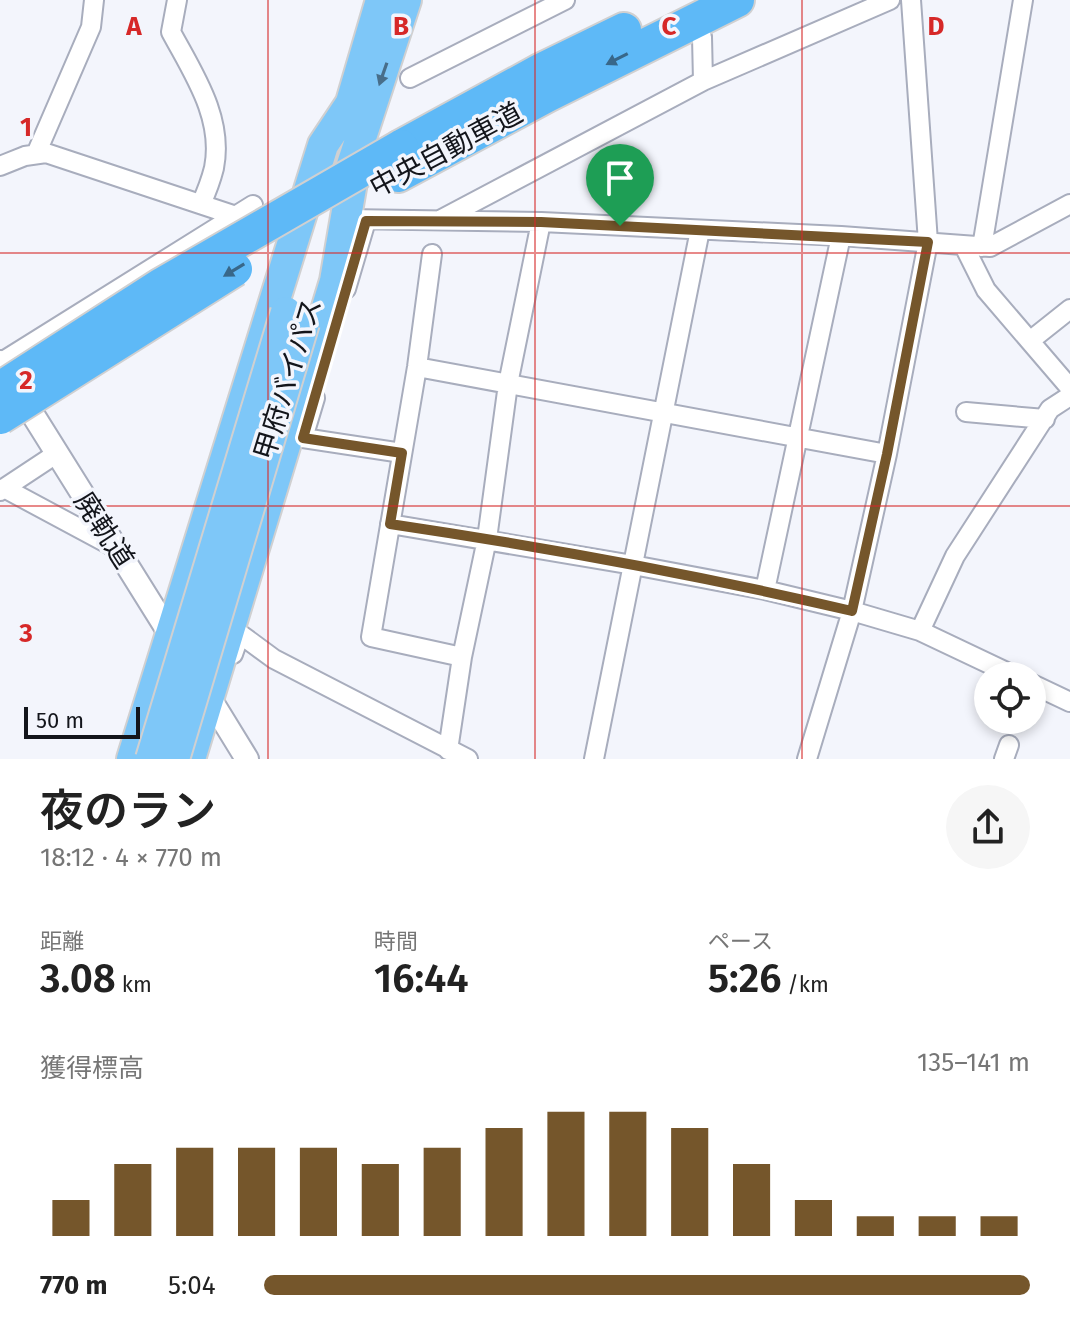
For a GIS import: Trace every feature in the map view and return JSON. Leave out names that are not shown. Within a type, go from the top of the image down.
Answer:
[{"type":"highway","name":"甲府バイパス","points":[[174,759],[381,0]]},
{"type":"highway","name":"甲府バイパス","points":[[151,759],[295,317],[358,147],[406,0]]},
{"type":"highway","name":"中央自動車道","points":[[0,417],[542,70],[685,0]]},
{"type":"highway","name":"中央自動車道","points":[[0,389],[160,286],[400,161],[547,95],[737,0]]},
{"type":"highway","points":[[132,759],[323,145],[351,103]]},
{"type":"highway","points":[[190,759],[211,701],[335,281],[356,220],[358,147]]},
{"type":"street","points":[[36,154],[91,27],[94,0]]},
{"type":"street","points":[[177,0],[171,32],[208,100],[215,148],[214,168],[201,204]]},
{"type":"street","points":[[410,78],[565,0]]},
{"type":"street","points":[[438,221],[703,81],[890,0]]},
{"type":"street","points":[[807,759],[852,611],[887,454],[928,242],[911,0]]},
{"type":"street","points":[[1023,0],[973,246],[986,290],[1070,388]]},
{"type":"street","points":[[702,37],[703,81]]},
{"type":"street","points":[[0,166],[25,156],[46,153],[236,216]]},
{"type":"street","points":[[402,453],[303,438],[356,220],[541,222],[841,236],[990,247],[1070,204]]},
{"type":"street","points":[[0,362],[253,205]]},
{"type":"street","points":[[448,750],[462,657],[487,539],[508,384],[541,222]]},
{"type":"street","points":[[594,759],[700,230]]},
{"type":"street","points":[[765,590],[841,236]]},
{"type":"street","points":[[432,254],[417,367],[371,637],[462,657]]},
{"type":"street","points":[[1031,340],[1070,309]]},
{"type":"street","name":"廃軌道","points":[[0,362],[247,759]]},
{"type":"street","points":[[417,367],[887,454]]},
{"type":"street","points":[[920,631],[955,556],[1050,409],[1070,396]]},
{"type":"street","points":[[966,412],[1045,419]]},
{"type":"street","points":[[56,454],[2,490],[116,548]]},
{"type":"street","points":[[390,524],[765,590],[920,631],[985,662]]},
{"type":"street","points":[[211,701],[240,634],[274,659],[468,759]]},
{"type":"street","points":[[1046,691],[1070,702]]},
{"type":"route","points":[[366,221],[541,222],[620,226],[928,242],[887,454],[852,611],[765,590],[633,565],[390,524],[402,453],[303,438],[366,221]]}]
